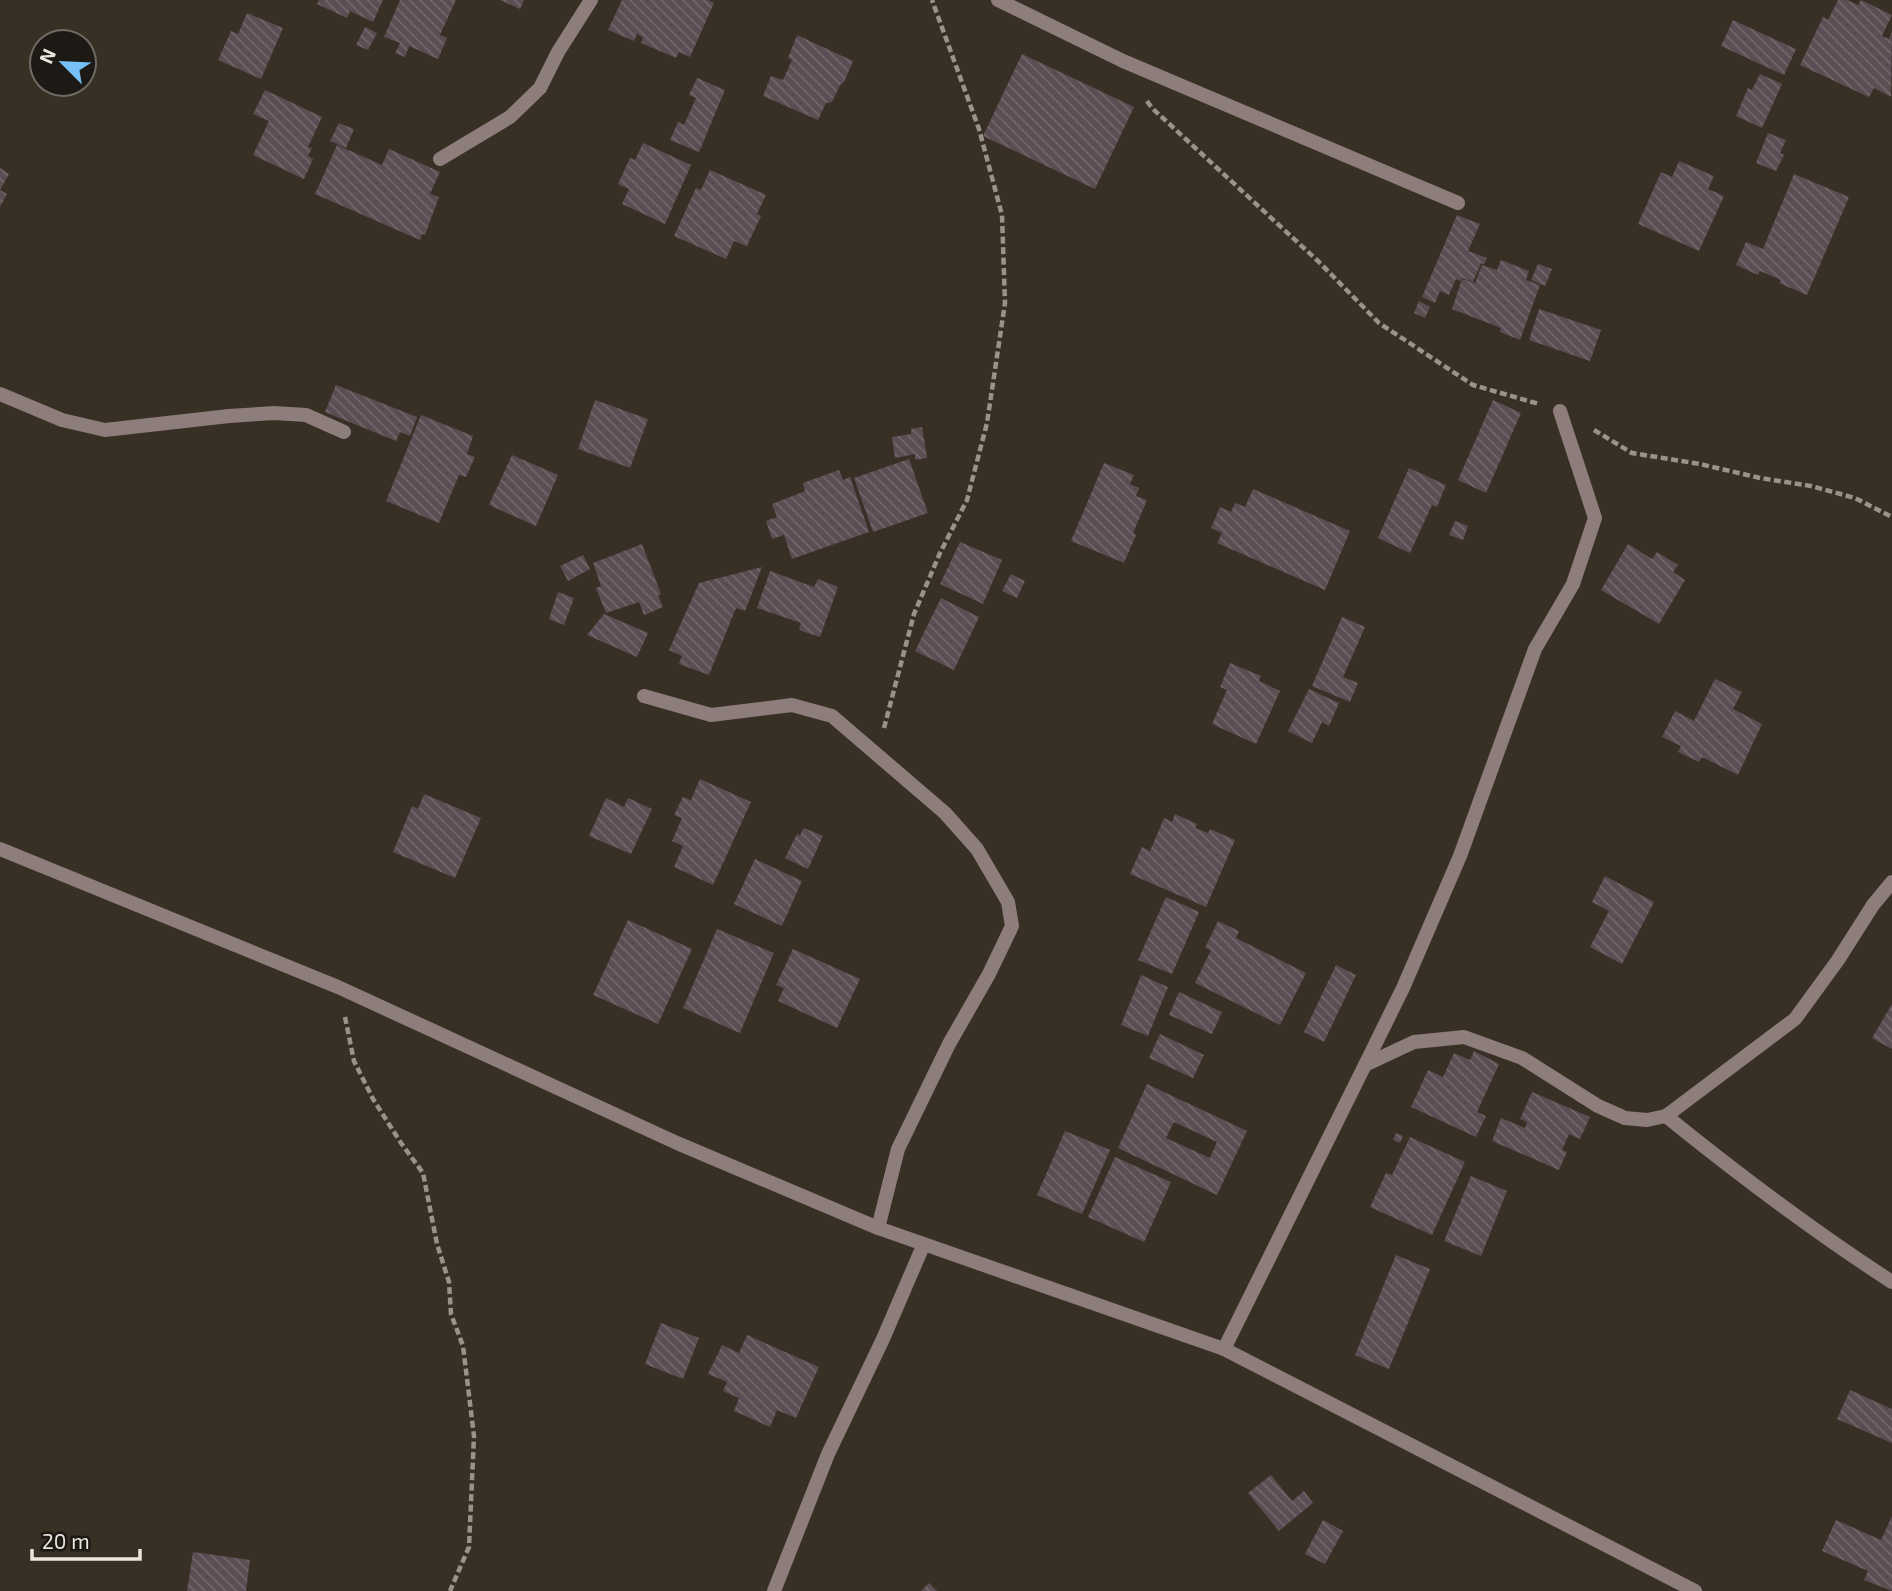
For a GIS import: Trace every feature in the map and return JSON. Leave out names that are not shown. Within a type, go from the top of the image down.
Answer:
[{"type":"street","points":[[440,159],[510,117],[540,88],[558,52],[591,0]]},
{"type":"street","points":[[998,0],[1123,61],[1458,203]]},
{"type":"street","points":[[0,394],[62,420],[105,430],[274,413],[306,415],[344,432]]},
{"type":"street","points":[[1224,1349],[1404,988],[1460,856],[1535,649],[1573,584],[1595,518],[1560,411]]},
{"type":"street","points":[[644,696],[711,715],[792,705],[832,716],[945,813],[977,849],[1008,902],[1012,926],[989,974],[949,1044],[898,1149],[878,1228]]},
{"type":"street","points":[[0,849],[338,987],[677,1143],[878,1228],[923,1246],[1224,1349],[1695,1591]]},
{"type":"street","points":[[1365,1065],[1414,1042],[1464,1037],[1522,1058],[1598,1106],[1625,1118],[1647,1120],[1666,1116],[1795,1019],[1838,960],[1872,905],[1892,881]]},
{"type":"street","points":[[1666,1116],[1828,1241],[1892,1282]]},
{"type":"street","points":[[774,1591],[828,1454],[883,1339],[923,1246]]},
{"type":"path","points":[[876,754],[914,614],[940,553],[967,500],[987,423],[1005,303],[1002,215],[979,128],[932,0]]},
{"type":"path","points":[[1123,61],[1152,108],[1319,262],[1379,323],[1473,386],[1560,411],[1632,453],[1811,486],[1855,498],[1892,517]]},
{"type":"path","points":[[338,987],[354,1061],[373,1099],[423,1173],[437,1244],[449,1282],[451,1314],[463,1346],[474,1436],[469,1547],[450,1591]]},
{"type":"building","points":[[319,0],[383,0],[373,22],[350,11],[347,18],[317,4]]},
{"type":"building","points":[[400,0],[456,0],[440,35],[447,38],[438,59],[409,46],[405,57],[395,53],[400,43],[384,37]]},
{"type":"building","points":[[500,0],[524,0],[520,9]]},
{"type":"building","points":[[622,0],[708,0],[714,3],[690,57],[679,52],[676,58],[641,43],[643,37],[637,34],[634,41],[608,30]]},
{"type":"building","points":[[1838,0],[1847,0],[1858,5],[1861,0],[1892,15],[1882,36],[1889,39],[1892,31],[1891,97],[1874,88],[1869,97],[1800,65],[1823,17],[1828,20]]},
{"type":"building","points":[[247,13],[283,28],[261,79],[218,60],[231,31],[238,34]]},
{"type":"building","points":[[1733,20],[1796,49],[1784,75],[1721,46]]},
{"type":"building","points":[[365,27],[377,33],[368,50],[356,45]]},
{"type":"building","points":[[797,35],[853,61],[844,82],[832,102],[826,103],[818,120],[763,96],[771,76],[783,80],[792,60],[788,58]]},
{"type":"building","points":[[1022,54],[1134,107],[1095,189],[983,136]]},
{"type":"building","points":[[1760,74],[1782,84],[1762,128],[1736,116],[1748,88],[1752,90]]},
{"type":"building","points":[[697,78],[725,90],[699,152],[670,140],[678,122],[684,125],[696,98],[689,95]]},
{"type":"building","points":[[265,90],[322,117],[308,147],[312,148],[308,156],[313,159],[304,179],[253,155],[269,121],[253,114]]},
{"type":"building","points":[[339,123],[354,129],[346,148],[330,141]]},
{"type":"building","points":[[1768,133],[1786,140],[1780,153],[1784,155],[1776,171],[1756,163]]},
{"type":"building","points":[[643,143],[691,165],[665,224],[622,204],[629,189],[618,184],[630,158],[635,160]]},
{"type":"building","points":[[337,145],[382,165],[389,149],[440,172],[430,194],[439,197],[425,235],[422,234],[420,240],[315,194]]},
{"type":"building","points":[[1679,161],[1714,176],[1708,189],[1724,196],[1699,251],[1638,224],[1661,172],[1672,177]]},
{"type":"building","points":[[0,168],[9,174],[0,190]]},
{"type":"building","points":[[710,170],[766,195],[757,214],[761,216],[747,246],[734,241],[726,259],[674,236],[696,188],[701,190]]},
{"type":"building","points":[[1794,174],[1849,197],[1807,295],[1760,271],[1758,275],[1736,265],[1746,242],[1763,249]]},
{"type":"building","points":[[0,190],[7,194],[0,207]]},
{"type":"building","points":[[1457,215],[1480,224],[1468,251],[1487,258],[1484,264],[1481,263],[1473,282],[1456,279],[1449,295],[1440,291],[1435,303],[1422,297]]},
{"type":"building","points":[[1501,260],[1529,271],[1526,280],[1540,285],[1520,340],[1500,332],[1501,328],[1452,309],[1462,279],[1475,283],[1482,265],[1497,270]]},
{"type":"building","points":[[1538,264],[1552,269],[1545,286],[1531,280]]},
{"type":"building","points":[[1419,301],[1430,307],[1425,318],[1414,313]]},
{"type":"building","points":[[1539,309],[1601,330],[1590,361],[1529,340]]},
{"type":"building","points":[[336,385],[417,417],[410,436],[400,432],[396,441],[325,412]]},
{"type":"building","points":[[595,400],[648,419],[630,468],[578,449]]},
{"type":"building","points":[[1493,400],[1521,413],[1486,493],[1458,480]]},
{"type":"building","points":[[421,415],[473,436],[467,454],[475,457],[466,477],[459,475],[439,523],[386,501]]},
{"type":"building","points":[[922,427],[927,458],[915,460],[915,454],[895,458],[892,437],[911,434],[911,429]]},
{"type":"building","points":[[512,455],[558,475],[536,526],[489,505]]},
{"type":"building","points":[[909,459],[928,513],[873,532],[854,478]]},
{"type":"building","points":[[1104,463],[1134,475],[1130,484],[1139,488],[1136,496],[1147,500],[1124,563],[1071,541]]},
{"type":"building","points":[[1409,468],[1446,485],[1437,507],[1432,505],[1410,553],[1378,538]]},
{"type":"building","points":[[839,470],[843,480],[850,477],[869,532],[792,559],[784,535],[772,539],[766,521],[777,517],[772,504],[805,491],[803,483]]},
{"type":"building","points":[[1253,489],[1350,531],[1325,590],[1217,543],[1222,533],[1211,528],[1220,507],[1231,512],[1235,503],[1245,507]]},
{"type":"building","points":[[1455,521],[1468,526],[1463,540],[1449,535]]},
{"type":"building","points":[[960,542],[1002,560],[983,604],[940,584]]},
{"type":"building","points":[[642,544],[661,594],[658,595],[663,607],[644,615],[639,602],[606,613],[596,588],[601,586],[593,563]]},
{"type":"building","points":[[1628,544],[1652,559],[1657,552],[1678,565],[1673,572],[1685,580],[1659,624],[1601,590]]},
{"type":"building","points":[[583,555],[590,569],[568,581],[560,566]]},
{"type":"building","points":[[762,567],[745,611],[736,608],[709,675],[679,664],[682,656],[669,650],[699,583]]},
{"type":"building","points":[[770,571],[814,587],[818,579],[838,587],[820,637],[799,630],[801,623],[757,608]]},
{"type":"building","points":[[1011,574],[1025,581],[1017,598],[1002,591]]},
{"type":"building","points":[[558,592],[574,598],[564,625],[549,619]]},
{"type":"building","points":[[941,598],[979,617],[954,670],[915,651]]},
{"type":"building","points":[[604,614],[648,633],[637,657],[587,635]]},
{"type":"building","points":[[1342,617],[1365,627],[1343,677],[1358,683],[1350,702],[1312,686]]},
{"type":"building","points":[[1230,663],[1261,676],[1259,681],[1280,691],[1256,744],[1212,724],[1227,690],[1220,687]]},
{"type":"building","points":[[1715,679],[1742,692],[1733,709],[1762,724],[1738,775],[1702,757],[1699,762],[1678,752],[1681,746],[1662,737],[1675,711],[1694,721]]},
{"type":"building","points":[[1309,689],[1339,703],[1329,726],[1322,722],[1312,743],[1288,731]]},
{"type":"building","points":[[700,779],[751,802],[713,885],[674,867],[683,846],[672,841],[682,818],[674,815],[683,797],[691,800]]},
{"type":"building","points":[[424,794],[481,818],[455,878],[393,852],[412,806],[418,809]]},
{"type":"building","points":[[606,798],[624,807],[628,798],[652,809],[631,854],[589,836]]},
{"type":"building","points":[[1175,814],[1197,824],[1195,828],[1208,833],[1210,829],[1235,840],[1206,907],[1130,874],[1142,847],[1150,851],[1164,818],[1172,822]]},
{"type":"building","points":[[804,828],[823,836],[808,869],[785,858],[797,834],[800,835]]},
{"type":"building","points":[[755,859],[802,881],[782,926],[734,904]]},
{"type":"building","points":[[1605,876],[1654,902],[1622,964],[1590,947],[1609,911],[1592,902]]},
{"type":"building","points":[[1166,897],[1199,912],[1172,974],[1138,960]]},
{"type":"building","points":[[628,920],[692,949],[658,1024],[593,995]]},
{"type":"building","points":[[1218,921],[1239,931],[1236,938],[1306,973],[1280,1025],[1195,983],[1211,950],[1205,948]]},
{"type":"building","points":[[717,929],[774,953],[740,1033],[683,1008]]},
{"type":"building","points":[[793,949],[860,979],[837,1028],[778,1001],[784,988],[776,985]]},
{"type":"building","points":[[1336,965],[1356,975],[1324,1042],[1304,1032]]},
{"type":"building","points":[[1141,975],[1168,987],[1148,1036],[1121,1025]]},
{"type":"building","points":[[1179,992],[1222,1012],[1212,1034],[1169,1015]]},
{"type":"building","points":[[1892,1004],[1892,1049],[1872,1038]]},
{"type":"building","points":[[1160,1034],[1204,1055],[1193,1078],[1149,1058]]},
{"type":"building","points":[[1474,1051],[1499,1064],[1477,1112],[1486,1116],[1476,1137],[1411,1107],[1428,1070],[1443,1077],[1454,1053],[1470,1060]]},
{"type":"building","points":[[1147,1084],[1247,1131],[1217,1195],[1118,1148]],"holes":[[[1174,1122],[1217,1142],[1210,1158],[1166,1138]]]},
{"type":"building","points":[[1532,1092],[1590,1117],[1580,1139],[1569,1134],[1562,1150],[1567,1152],[1559,1170],[1492,1141],[1501,1118],[1525,1128],[1527,1122],[1520,1119]]},
{"type":"building","points":[[1065,1131],[1110,1150],[1082,1214],[1037,1195]]},
{"type":"building","points":[[1396,1133],[1403,1136],[1400,1143],[1393,1140]]},
{"type":"building","points":[[1410,1137],[1465,1162],[1432,1235],[1370,1207],[1386,1173],[1392,1175]]},
{"type":"building","points":[[1115,1157],[1171,1182],[1144,1242],[1088,1217]]},
{"type":"building","points":[[1471,1176],[1507,1191],[1481,1256],[1444,1241]]},
{"type":"building","points":[[1396,1255],[1430,1269],[1389,1369],[1355,1355]]},
{"type":"building","points":[[661,1323],[699,1338],[683,1379],[645,1364]]},
{"type":"building","points":[[747,1335],[819,1367],[796,1418],[777,1410],[770,1427],[734,1411],[739,1398],[723,1391],[727,1382],[708,1374],[722,1345],[739,1353]]},
{"type":"building","points":[[1850,1390],[1892,1409],[1892,1443],[1837,1419]]},
{"type":"building","points":[[1271,1475],[1292,1501],[1304,1491],[1313,1503],[1279,1531],[1248,1493]]},
{"type":"building","points":[[1892,1516],[1892,1591],[1864,1580],[1868,1571],[1822,1551],[1836,1520],[1881,1540]]},
{"type":"building","points":[[1323,1520],[1343,1531],[1325,1564],[1305,1554]]},
{"type":"building","points":[[193,1552],[250,1560],[246,1591],[187,1591]]},
{"type":"building","points":[[929,1583],[937,1591],[921,1591]]}]
